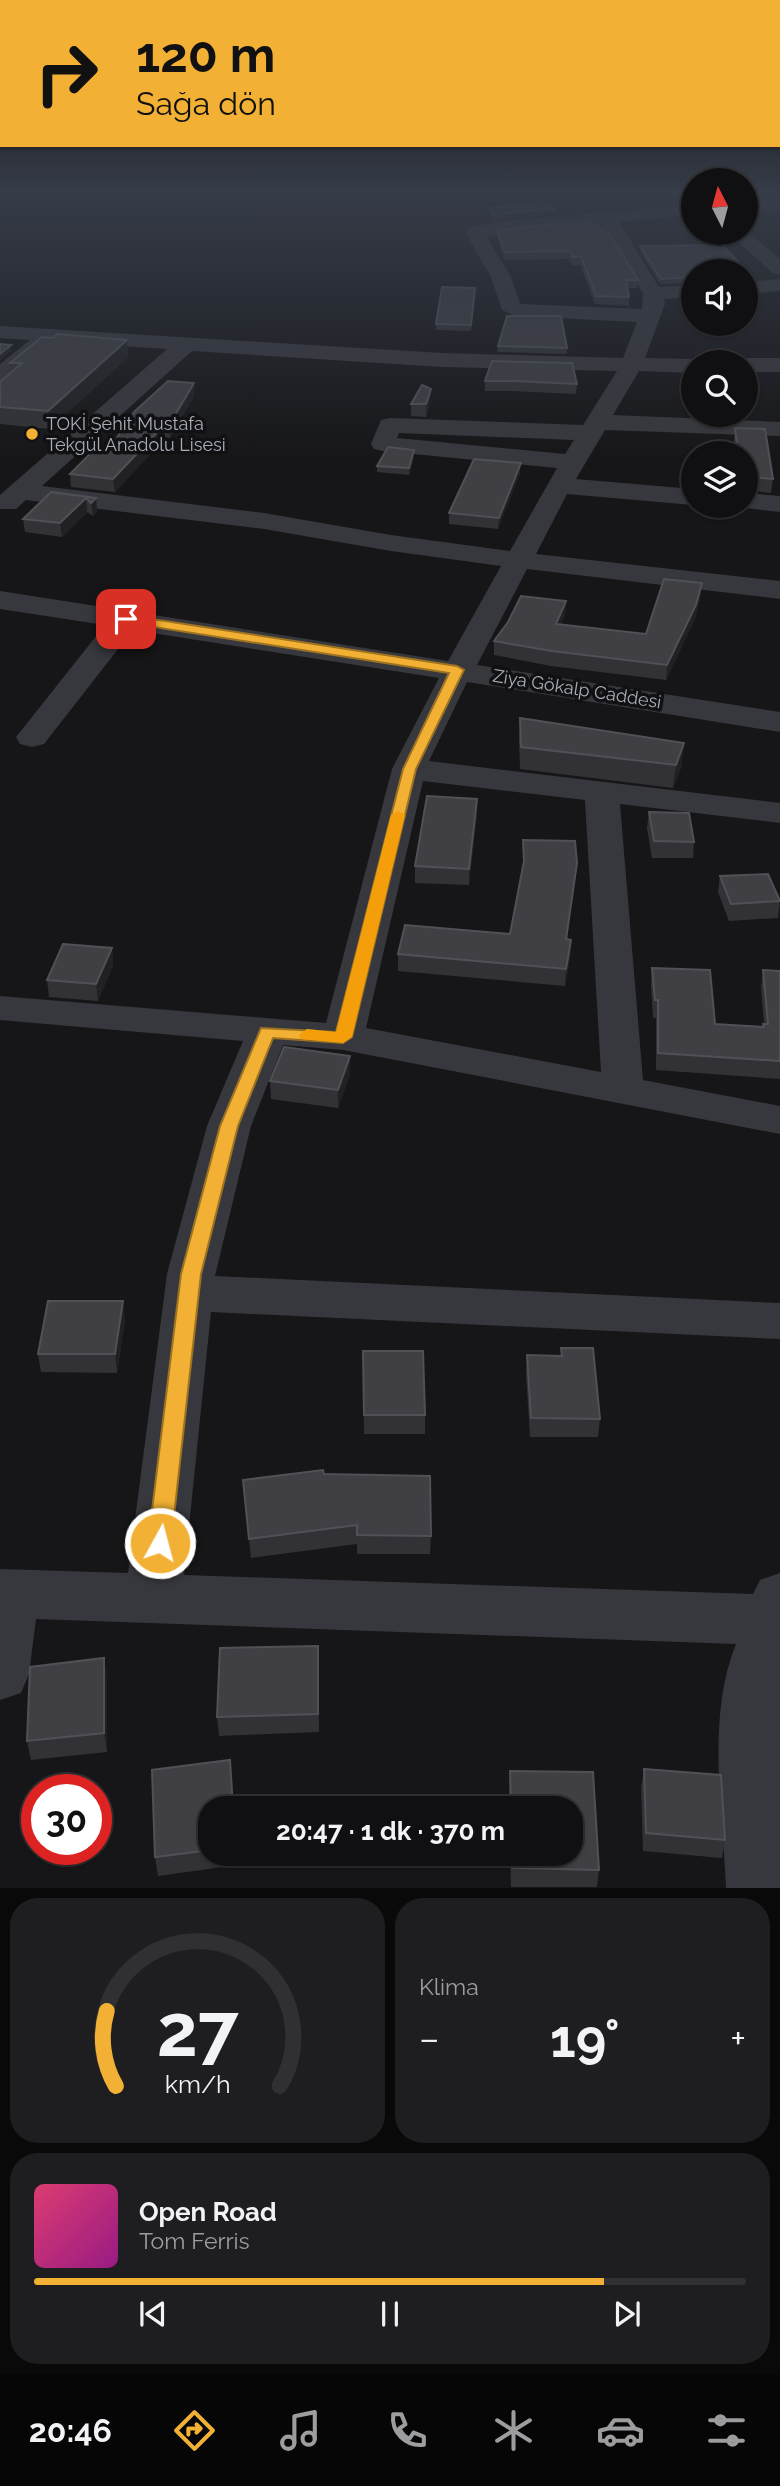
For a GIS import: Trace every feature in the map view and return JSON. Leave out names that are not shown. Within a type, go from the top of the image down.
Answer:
[{"type":"street","points":[[502,282],[509,306],[515,310],[650,305],[681,295]]},
{"type":"street","points":[[343,1037],[410,769],[457,670],[566,473],[631,366],[650,305],[639,282]]},
{"type":"street","points":[[758,287],[780,285]]},
{"type":"street","points":[[0,332],[52,333],[185,345],[286,348],[456,360],[681,366]]},
{"type":"street","points":[[0,375],[52,333]]},
{"type":"street","points":[[0,509],[185,345]]},
{"type":"street","points":[[758,365],[780,365]]},
{"type":"street","points":[[681,494],[383,444],[390,425],[780,429]]},
{"type":"street","points":[[20,491],[264,521],[391,543],[518,560],[780,590]]},
{"type":"street","points":[[758,502],[780,504]]},
{"type":"street","name":"Ziya Gökalp Caddesi","points":[[0,600],[780,722]]},
{"type":"street","points":[[32,737],[126,619]]},
{"type":"street","points":[[410,769],[780,813]]},
{"type":"street","points":[[602,792],[623,1090]]},
{"type":"street","points":[[0,1008],[343,1037],[780,1120]]},
{"type":"street","points":[[153,1599],[191,1274],[229,1126],[267,1032]]},
{"type":"street","points":[[189,1293],[780,1321]]},
{"type":"street","points":[[0,1674],[5,1594],[153,1599],[778,1608],[754,1680],[750,1722],[758,1888]]},
{"type":"building","points":[[591,282],[626,282],[629,297],[596,296]]},
{"type":"building","points":[[442,287],[475,288],[471,325],[436,324]]},
{"type":"building","points":[[507,316],[561,316],[567,348],[498,346]]},
{"type":"building","points":[[57,334],[127,340],[48,411],[0,407],[0,382],[22,363],[10,363],[42,337],[53,338]]},
{"type":"building","points":[[0,344],[11,345],[0,354]]},
{"type":"building","points":[[492,361],[572,363],[577,384],[485,381]]},
{"type":"building","points":[[168,381],[194,383],[169,425],[164,425],[113,479],[70,474],[96,448],[109,450],[134,412]]},
{"type":"building","points":[[422,385],[431,389],[426,404],[411,404]]},
{"type":"building","points":[[735,428],[765,429],[773,479],[758,478],[758,441],[737,441]]},
{"type":"building","points":[[388,447],[414,450],[409,468],[377,466]]},
{"type":"building","points":[[474,459],[521,463],[499,518],[449,513]]},
{"type":"building","points":[[51,492],[96,498],[91,503],[86,498],[60,523],[23,519]]},
{"type":"building","points":[[664,579],[702,583],[696,605],[667,665],[494,641],[508,622],[521,596],[566,601],[556,624],[646,634]]},
{"type":"building","points":[[520,718],[684,743],[676,765],[521,747]]},
{"type":"building","points":[[427,796],[477,799],[469,869],[415,866]]},
{"type":"building","points":[[649,812],[689,813],[694,842],[654,841]]},
{"type":"building","points":[[523,840],[575,841],[577,863],[566,939],[571,940],[566,969],[398,954],[405,925],[510,934],[524,861]]},
{"type":"building","points":[[768,874],[780,901],[731,904],[720,876]]},
{"type":"building","points":[[63,944],[112,948],[96,984],[47,980]]},
{"type":"building","points":[[652,968],[710,970],[715,1024],[764,1027],[763,1024],[768,1024],[763,970],[780,971],[780,1061],[658,1053],[658,1000],[655,1000]]},
{"type":"building","points":[[284,1047],[350,1056],[338,1090],[270,1081]]},
{"type":"building","points":[[48,1301],[123,1301],[115,1354],[38,1354]]},
{"type":"building","points":[[561,1348],[593,1348],[600,1419],[531,1418],[527,1355],[562,1356]]},
{"type":"building","points":[[363,1351],[423,1351],[425,1415],[364,1415]]},
{"type":"building","points":[[323,1470],[324,1474],[430,1476],[431,1536],[357,1535],[357,1525],[249,1539],[243,1480]]},
{"type":"building","points":[[318,1646],[318,1714],[217,1717],[220,1648]]},
{"type":"building","points":[[104,1658],[104,1733],[27,1741],[30,1667]]},
{"type":"building","points":[[230,1760],[232,1796],[198,1796],[198,1852],[155,1857],[152,1770]]},
{"type":"building","points":[[644,1769],[721,1775],[725,1840],[646,1833]]},
{"type":"building","points":[[510,1771],[593,1772],[599,1870],[512,1868],[583,1866],[583,1796],[511,1796]]},
{"type":"slow traffic","points":[[307,1035],[343,1037],[398,815]]},
{"type":"place","name":"TOKİ Şehit Mustafa Tekgül Anadolu Lisesi","points":[[32,434]]},
{"type":"route","points":[[126,619],[457,670],[410,769],[343,1037],[267,1032],[229,1126],[191,1274],[160,1543]]}]
